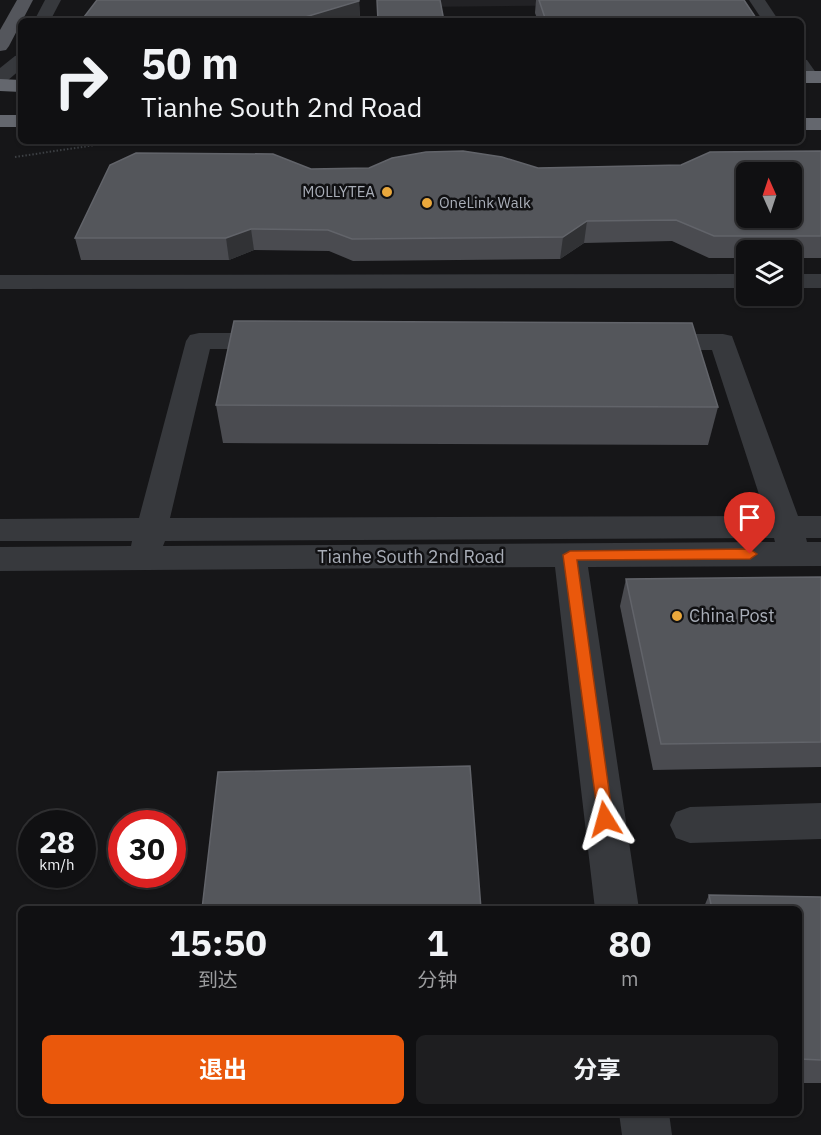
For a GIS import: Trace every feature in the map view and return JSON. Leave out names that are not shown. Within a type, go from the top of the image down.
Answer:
[{"type":"highway","points":[[0,85],[18,86]]},
{"type":"highway","points":[[0,121],[18,122]]},
{"type":"highway","points":[[804,124],[821,124]]},
{"type":"main road","points":[[0,46],[26,0]]},
{"type":"street","points":[[44,18],[53,0]]},
{"type":"street","points":[[757,0],[769,18]]},
{"type":"street","points":[[0,76],[18,62]]},
{"type":"street","points":[[0,282],[736,281]]},
{"type":"street","points":[[802,281],[821,282]]},
{"type":"street","points":[[148,544],[199,341],[306,341]]},
{"type":"street","points":[[627,342],[723,342],[800,545]]},
{"type":"street","name":"Tianhe South 2nd Road","points":[[0,530],[148,544],[570,555],[800,545],[821,527]]},
{"type":"street","name":"Tianhe South 2nd Road","points":[[0,560],[148,544],[800,545]]},
{"type":"street","points":[[570,555],[617,906]]},
{"type":"street","points":[[690,825],[821,821]]},
{"type":"street","points":[[644,1116],[647,1135]]},
{"type":"path","points":[[15,157],[102,144]]},
{"type":"shaded area","points":[[415,0],[730,0],[733,4],[415,7]]},
{"type":"building","points":[[97,0],[359,0],[302,18],[83,18]]},
{"type":"building","points":[[377,0],[440,0],[443,18],[378,18]]},
{"type":"building","points":[[539,0],[744,0],[756,18],[545,18]]},
{"type":"building","name":"OneLink Walk","points":[[463,151],[502,157],[538,168],[681,165],[710,152],[821,151],[821,236],[714,236],[676,220],[587,221],[563,237],[352,239],[328,230],[251,229],[226,238],[75,238],[110,165],[136,153],[273,154],[311,169],[369,168],[392,158],[426,152]]},
{"type":"building","points":[[234,321],[692,323],[718,407],[216,405]]},
{"type":"building","points":[[821,577],[821,742],[661,744],[626,579]]},
{"type":"building","points":[[470,766],[481,906],[202,906],[218,772]]},
{"type":"building","points":[[709,895],[821,897],[821,1060],[802,1059],[802,906],[711,906]]},
{"type":"place","name":"MOLLYTEA","points":[[387,192]]},
{"type":"place","name":"OneLink Walk","points":[[427,203]]},
{"type":"place","name":"China Post","points":[[677,616]]},
{"type":"route","points":[[605,819],[570,555],[750,554]]}]
